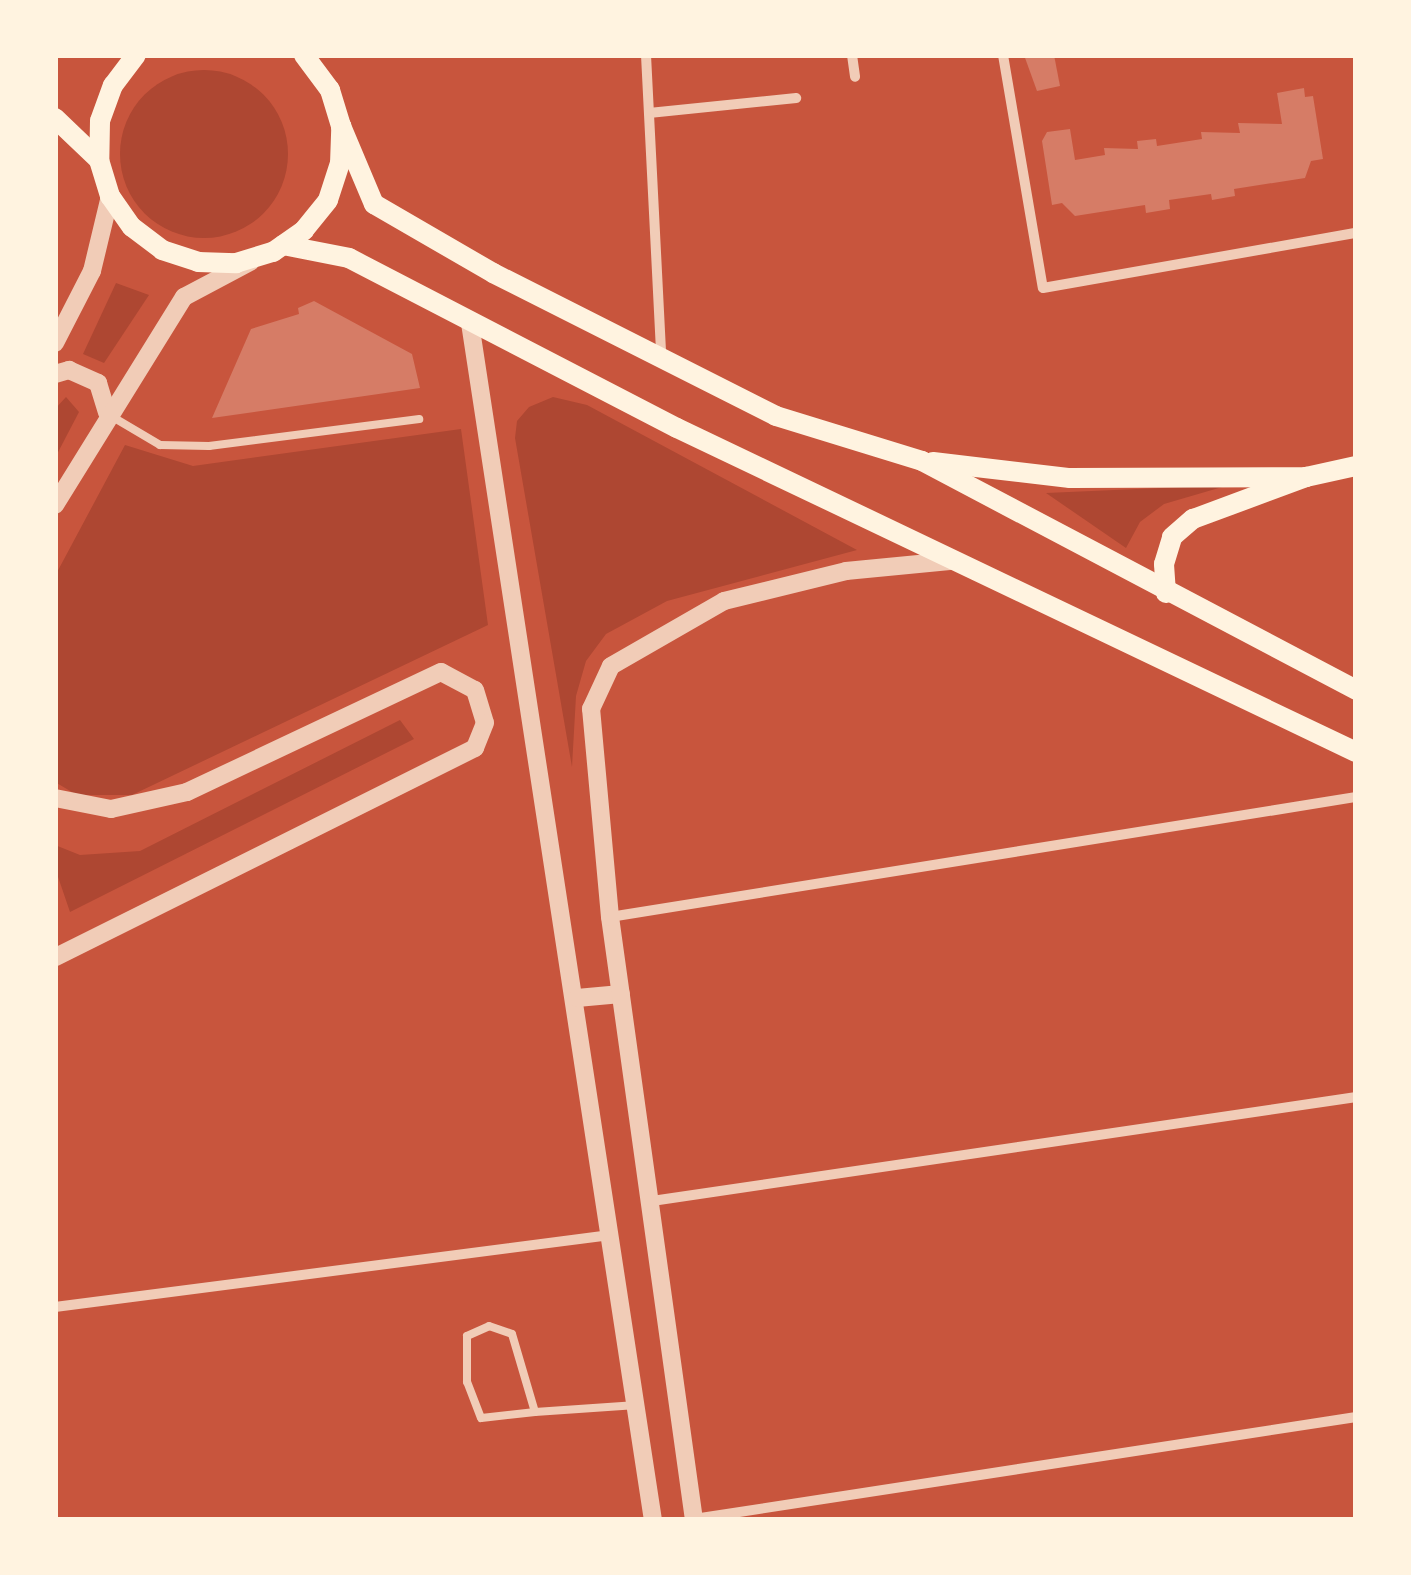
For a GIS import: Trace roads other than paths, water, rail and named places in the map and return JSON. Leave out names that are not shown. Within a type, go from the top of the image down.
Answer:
[{"type":"main road","points":[[136,55],[113,86],[100,122],[99,160],[110,196],[132,227],[162,250],[198,262],[274,250],[349,258],[470,323],[950,560],[1356,752]]},
{"type":"main road","points":[[304,55],[330,90]]},
{"type":"main road","points":[[322,55],[341,126],[374,204],[661,362],[776,416],[922,460],[1070,478],[1306,476]]},
{"type":"main road","points":[[55,118],[99,160]]},
{"type":"main road","points":[[274,250],[328,200],[340,164],[341,126]]},
{"type":"main road","points":[[922,460],[1166,593],[1356,690]]},
{"type":"main road","points":[[1166,593],[1164,564],[1172,537],[1194,519],[1306,476],[1356,466]]},
{"type":"street","points":[[646,55],[661,362]]},
{"type":"street","points":[[852,55],[856,77]]},
{"type":"street","points":[[1003,55],[1043,288],[1356,233]]},
{"type":"street","points":[[649,113],[796,98]]},
{"type":"street","points":[[55,343],[92,271],[110,196]]},
{"type":"street","points":[[55,505],[107,413],[184,297],[274,250]]},
{"type":"street","points":[[470,323],[516,636],[577,998],[652,1520]]},
{"type":"street","points":[[55,374],[70,370],[98,383],[107,413]]},
{"type":"street","points":[[950,560],[846,570],[724,601],[610,666],[591,710],[610,917],[694,1519],[1356,1417]]},
{"type":"street","points":[[55,798],[111,809],[187,792],[441,672],[475,690],[485,723],[475,748],[55,957]]},
{"type":"street","points":[[610,917],[1356,796]]},
{"type":"street","points":[[577,998],[621,994]]},
{"type":"street","points":[[652,1201],[1356,1097]]},
{"type":"street","points":[[55,1307],[612,1235]]},
{"type":"lane","points":[[107,413],[160,445],[193,446],[419,419]]},
{"type":"lane","points":[[535,1412],[512,1334],[489,1326],[466,1336],[466,1382],[481,1418],[636,1405]]}]
